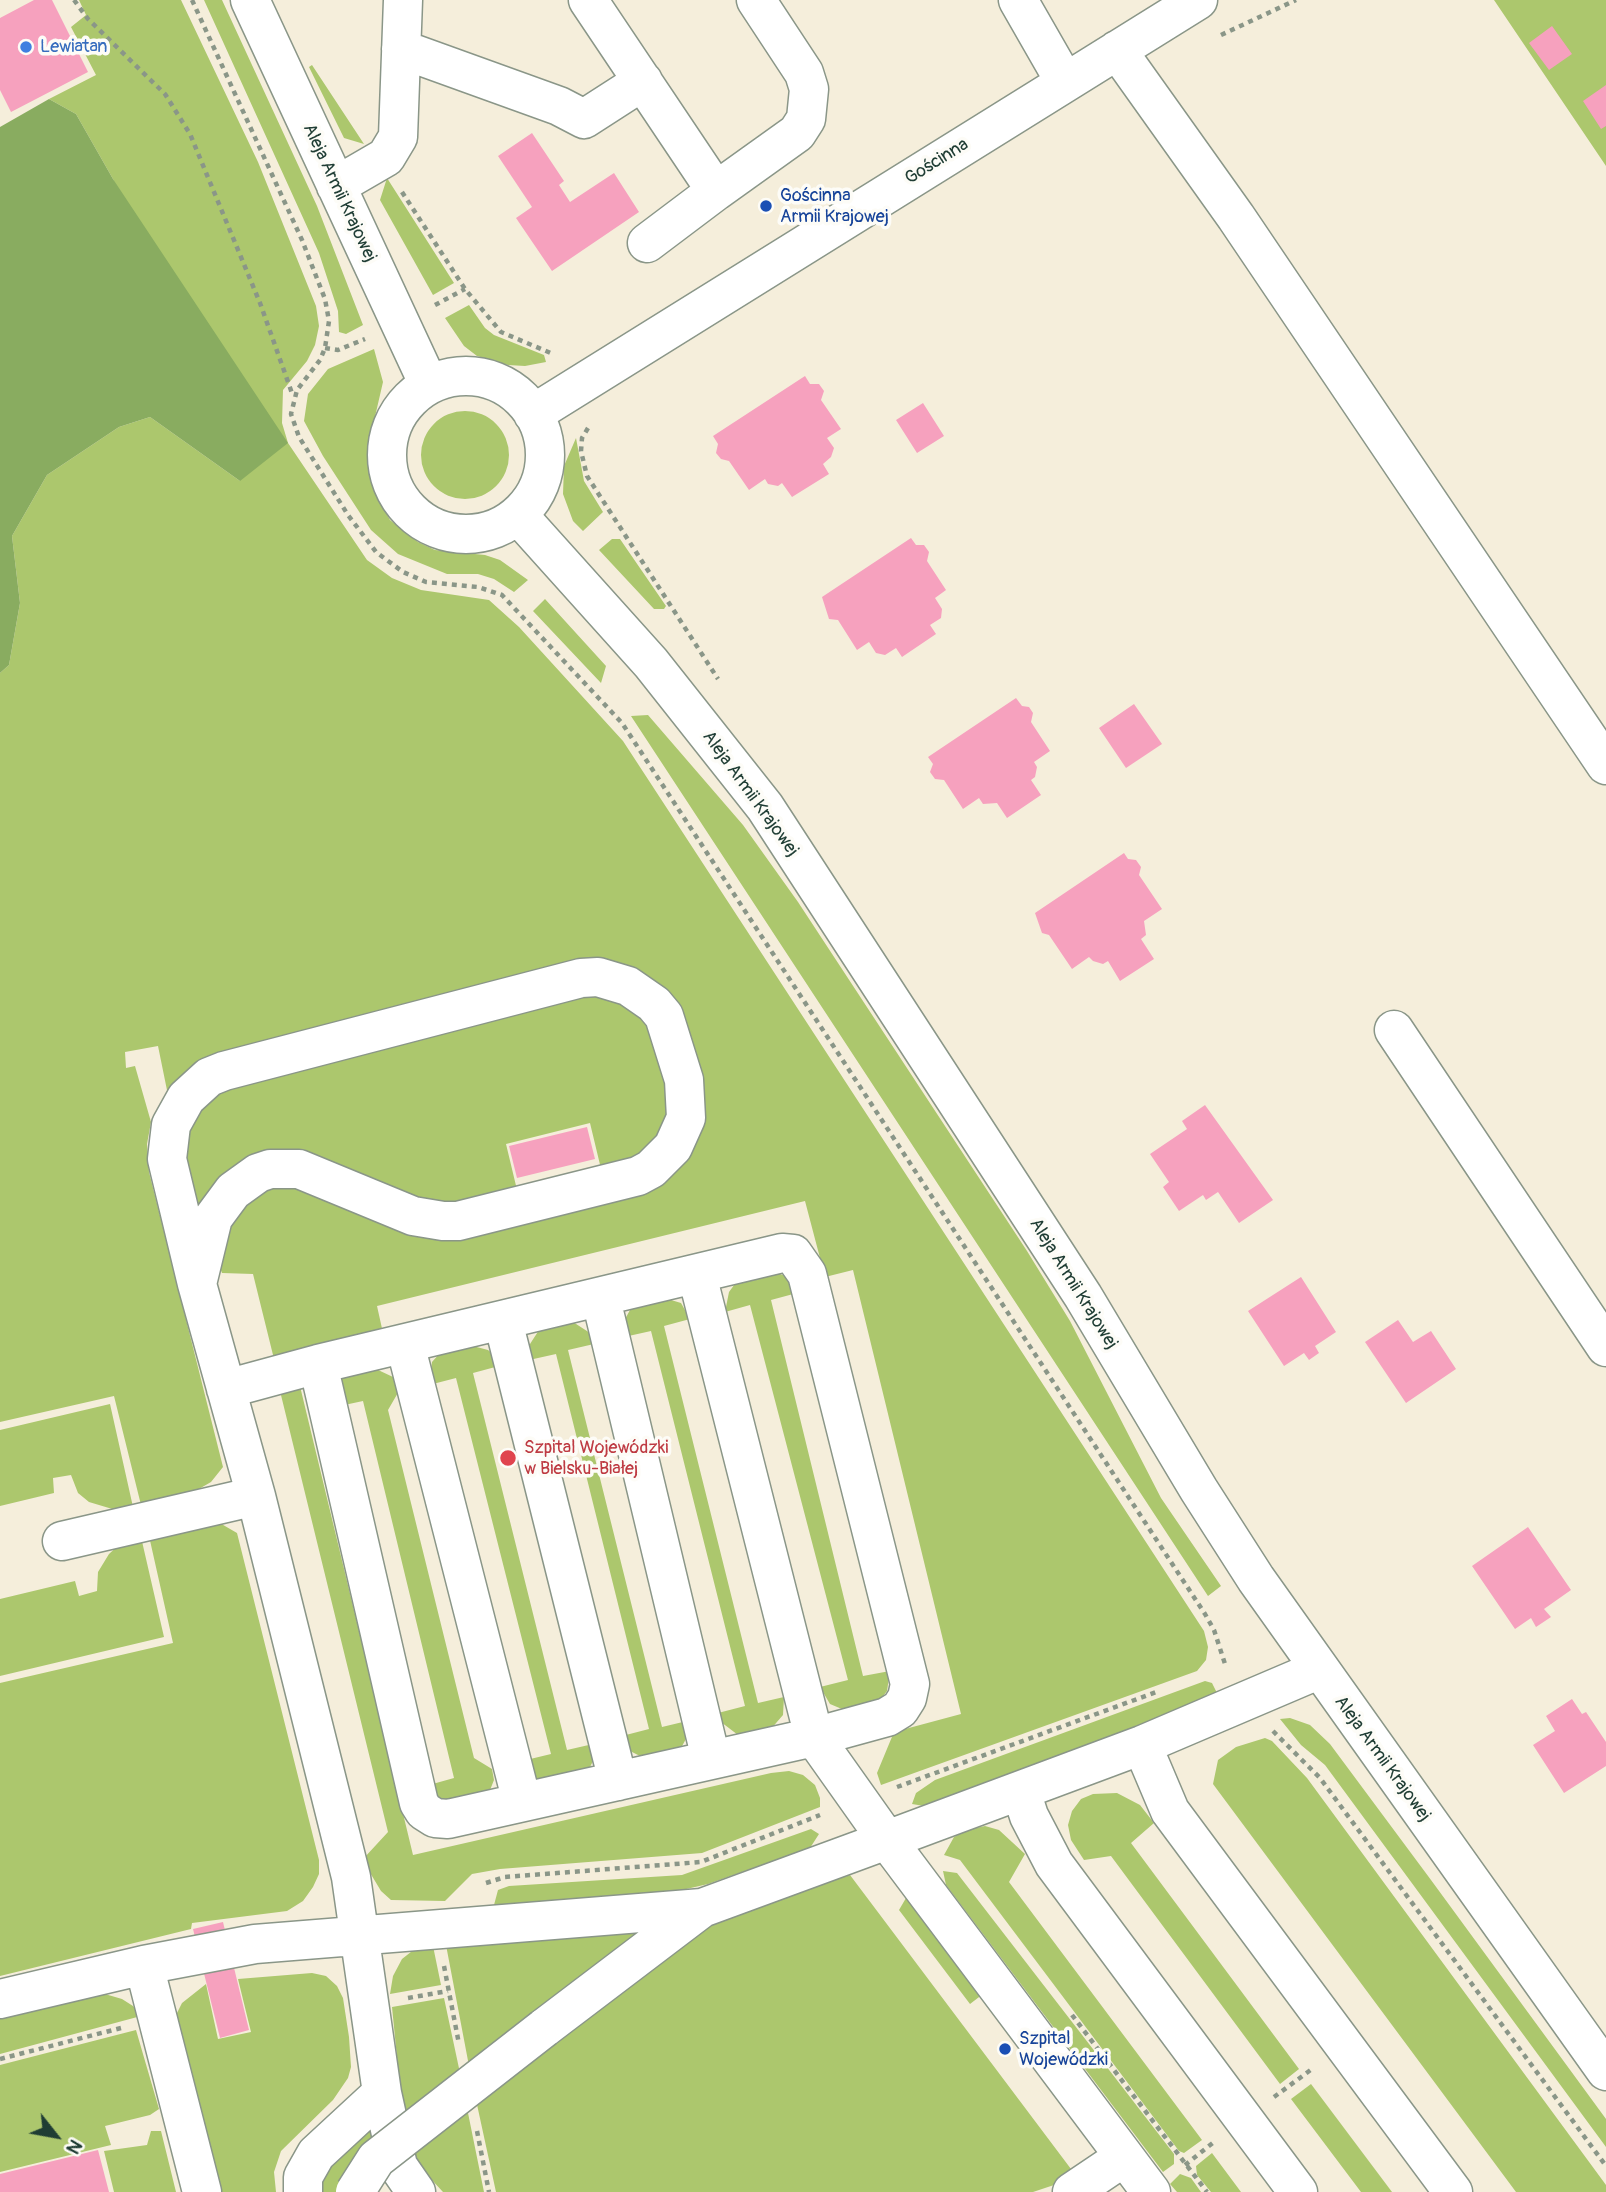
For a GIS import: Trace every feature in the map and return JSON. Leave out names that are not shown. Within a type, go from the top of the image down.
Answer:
[{"type":"street","name":"Aleja Armii Krajowej","points":[[250,0],[429,386]]},
{"type":"street","points":[[336,186],[381,160],[392,150],[398,137],[403,0]]},
{"type":"street","points":[[588,0],[716,191]]},
{"type":"street","points":[[647,243],[797,133],[806,119],[808,89],[804,73],[756,0]]},
{"type":"street","points":[[1018,0],[1065,82]]},
{"type":"street","name":"Gościnna","points":[[533,414],[1198,0]]},
{"type":"street","points":[[401,49],[559,106],[584,119],[643,81]]},
{"type":"street","points":[[1117,50],[1236,216],[1606,765]]},
{"type":"street","points":[[447,378],[487,379],[521,398],[533,414],[542,434],[545,457],[541,478],[533,499],[518,515],[497,528],[474,534],[450,533],[427,524],[408,509],[395,490],[388,467],[388,442],[403,410],[429,386],[447,378]]},
{"type":"street","name":"Aleja Armii Krajowej","points":[[518,515],[651,663],[765,807],[1083,1296],[1199,1490],[1318,1670],[1606,2071]]},
{"type":"street","points":[[197,1284],[213,1218],[233,1191],[258,1172],[270,1168],[299,1169],[413,1216],[443,1221],[471,1218],[638,1176],[651,1169],[673,1147],[686,1118],[684,1080],[664,1016],[654,1004],[628,986],[598,977],[581,978],[209,1077],[186,1098],[176,1112],[168,1141],[167,1159],[197,1284],[256,1496],[351,1877],[383,2093],[397,2166],[416,2192]]},
{"type":"street","points":[[1394,1030],[1606,1347]]},
{"type":"street","points":[[226,1389],[318,1364],[601,1299],[782,1252],[793,1254],[807,1274],[910,1684],[908,1698],[900,1709],[887,1717],[814,1737],[448,1819],[435,1818],[424,1811],[419,1803],[318,1364]]},
{"type":"street","points":[[697,1275],[814,1737],[887,1840],[1151,2192]]},
{"type":"street","points":[[601,1299],[711,1759]]},
{"type":"street","points":[[503,1321],[618,1782]]},
{"type":"street","points":[[405,1344],[522,1802]]},
{"type":"street","points":[[62,1541],[256,1496]]},
{"type":"street","points":[[0,1999],[144,1965],[255,1944],[702,1908],[1142,1745],[1318,1670]]},
{"type":"street","points":[[1142,1745],[1170,1811],[1453,2192]]},
{"type":"street","points":[[1021,1791],[1035,1828],[1054,1864],[1298,2192]]},
{"type":"street","points":[[355,2192],[376,2159],[702,1908]]},
{"type":"street","points":[[144,1965],[202,2192]]},
{"type":"street","points":[[303,2192],[303,2177],[316,2154],[383,2093]]},
{"type":"street","points":[[1072,2192],[1124,2157]]},
{"type":"path","points":[[74,0],[88,19],[165,94],[190,134],[260,303],[293,397],[291,414],[299,438],[348,516],[387,563],[426,582],[478,587],[502,596],[622,723],[1205,1614],[1214,1630],[1229,1673]]},
{"type":"path","points":[[192,0],[302,240],[325,299],[329,321],[325,348],[320,360],[293,397]]},
{"type":"path","points":[[381,160],[465,289],[501,332],[550,354],[557,353]]},
{"type":"path","points":[[596,420],[582,438],[582,464],[612,520]]},
{"type":"path","points":[[1263,1727],[1275,1732],[1320,1778],[1606,2166]]},
{"type":"path","points":[[0,2059],[159,2018]]},
{"type":"green space","points":[[79,0],[181,0],[258,162],[316,306],[319,326],[315,345],[307,361],[283,390],[282,423],[288,443],[367,560],[392,578],[421,590],[489,600],[519,627],[623,741],[1204,1631],[1208,1647],[1206,1660],[1197,1671],[881,1785],[877,1773],[894,1732],[961,1714],[853,1270],[825,1277],[805,1201],[377,1306],[383,1333],[274,1359],[253,1274],[222,1273],[216,1258],[219,1230],[271,1176],[416,1226],[685,1148],[642,980],[169,1100],[158,1046],[125,1052],[126,1068],[135,1066],[151,1122],[147,1144],[149,1172],[223,1467],[211,1482],[192,1493],[141,1505],[114,1396],[0,1422],[0,673],[9,665],[20,603],[12,536],[47,475],[119,427],[150,417],[240,481],[113,179],[76,114],[49,99],[96,75],[71,27],[86,15]]},
{"type":"green space","points":[[204,0],[222,0],[317,206],[363,325],[346,334],[339,332],[338,311],[319,253]]},
{"type":"green space","points":[[1494,0],[1606,0],[1606,166]]},
{"type":"green space","points":[[312,65],[364,144],[344,138],[309,67]]},
{"type":"green space","points":[[49,99],[76,114],[113,179],[288,443],[240,481],[150,417],[119,427],[47,475],[12,536],[20,603],[9,665],[0,673],[0,127]]},
{"type":"green space","points":[[387,178],[454,283],[433,295],[380,200]]},
{"type":"green space","points":[[469,305],[485,328],[494,335],[544,355],[546,362],[525,366],[508,365],[477,356],[464,346],[445,318]]},
{"type":"green space","points":[[374,349],[383,382],[368,447],[368,466],[381,504],[390,520],[418,542],[435,550],[485,555],[500,560],[528,580],[514,592],[494,579],[478,574],[447,574],[398,554],[371,530],[323,456],[304,421],[308,394],[328,369]]},
{"type":"green space","points":[[456,411],[474,411],[490,418],[502,430],[509,446],[509,464],[502,480],[490,492],[474,499],[456,499],[440,492],[428,480],[421,464],[421,446],[428,430],[440,418]]},
{"type":"green space","points":[[576,438],[584,481],[603,512],[583,531],[573,521],[563,494],[564,466]]},
{"type":"green space","points":[[612,539],[620,539],[666,606],[664,609],[654,609],[599,550]]},
{"type":"green space","points":[[545,599],[606,666],[601,683],[533,611]]},
{"type":"green space","points":[[648,715],[743,825],[798,902],[1027,1251],[1070,1321],[1161,1498],[1221,1586],[1208,1596],[631,716]]},
{"type":"green space","points":[[567,990],[637,1001],[677,1097],[660,1148],[602,1173],[590,1123],[506,1144],[518,1194],[446,1214],[304,1161],[197,1238],[182,1130],[210,1089]]},
{"type":"green space","points":[[773,1271],[785,1276],[797,1293],[771,1300],[863,1676],[890,1671],[887,1691],[880,1700],[849,1712],[830,1704],[820,1687],[848,1680],[750,1305],[725,1312],[729,1292],[737,1281]]},
{"type":"green space","points":[[661,1297],[681,1303],[690,1319],[664,1326],[758,1703],[784,1697],[783,1715],[770,1730],[738,1735],[721,1722],[718,1713],[745,1706],[651,1331],[624,1337],[624,1321],[630,1310],[639,1303]]},
{"type":"green space","points":[[573,1322],[590,1333],[594,1344],[568,1350],[662,1727],[687,1721],[687,1737],[681,1748],[646,1759],[630,1751],[622,1736],[649,1729],[556,1354],[529,1360],[530,1344],[541,1327]]},
{"type":"green space","points":[[469,1345],[488,1350],[495,1356],[499,1366],[473,1373],[567,1750],[593,1744],[594,1759],[587,1773],[535,1781],[522,1761],[551,1754],[456,1378],[429,1385],[432,1362],[440,1353]]},
{"type":"green space","points":[[376,1369],[393,1377],[399,1391],[388,1410],[474,1758],[492,1769],[494,1780],[490,1790],[440,1802],[429,1785],[454,1778],[363,1401],[335,1407],[341,1380],[348,1374]]},
{"type":"green space","points":[[299,1382],[413,1855],[771,1773],[789,1771],[803,1775],[815,1785],[820,1807],[702,1853],[500,1869],[472,1874],[445,1901],[391,1900],[381,1891],[364,1858],[388,1832],[280,1391]]},
{"type":"green space","points":[[110,1404],[133,1507],[119,1511],[89,1502],[78,1493],[71,1475],[53,1478],[54,1493],[0,1506],[0,1430]]},
{"type":"green space","points":[[218,1522],[237,1533],[319,1860],[319,1874],[313,1887],[303,1901],[287,1911],[192,1923],[191,1929],[0,1976],[0,1683],[173,1643],[149,1536]]},
{"type":"green space","points":[[141,1537],[164,1637],[0,1676],[0,1599],[75,1581],[79,1596],[97,1591],[98,1572],[109,1554],[121,1543]]},
{"type":"green space","points":[[1205,1681],[1212,1683],[1217,1693],[1181,1712],[924,1806],[912,1804],[916,1793],[935,1780]]},
{"type":"green space","points":[[1290,1718],[1310,1725],[1330,1744],[1431,1880],[1606,2119],[1606,2147],[1325,1765],[1301,1745],[1280,1719]]},
{"type":"green space","points":[[1265,1738],[1272,1741],[1307,1778],[1606,2185],[1606,2192],[1516,2192],[1213,1784],[1218,1760],[1236,1747]]},
{"type":"green space","points":[[1117,1793],[1140,1805],[1154,1823],[1131,1843],[1299,2069],[1280,2084],[1111,1856],[1084,1860],[1071,1840],[1068,1825],[1072,1811],[1081,1799],[1093,1794]]},
{"type":"green space","points":[[985,1826],[999,1830],[1025,1854],[1009,1882],[1202,2140],[1184,2153],[1179,2151],[960,1860],[944,1855],[954,1837],[967,1830]]},
{"type":"green space","points":[[811,1829],[819,1834],[810,1848],[708,1884],[682,1890],[494,1905],[498,1890],[509,1886],[682,1875]]},
{"type":"green space","points":[[943,1871],[957,1873],[1174,2154],[1174,2164],[1163,2172],[946,1885]]},
{"type":"green space","points":[[850,1875],[1074,2173],[1063,2182],[1033,2192],[496,2192],[476,2100],[699,1929],[734,1914]]},
{"type":"green space","points":[[906,1898],[927,1920],[983,1994],[970,2004],[899,1910]]},
{"type":"green space","points":[[638,1930],[642,1935],[469,2066],[446,1945]]},
{"type":"green space","points":[[433,1946],[441,1985],[390,1994],[393,1976],[402,1959],[416,1948]]},
{"type":"green space","points":[[312,1973],[326,1976],[337,1986],[343,1998],[351,2067],[348,2078],[333,2100],[281,2151],[274,2172],[276,2192],[215,2192],[173,2021],[182,2003],[206,1984],[218,2039],[251,2032],[238,1979]]},
{"type":"green space","points":[[98,1992],[122,1999],[133,2006],[141,2016],[0,2054],[0,2014]]},
{"type":"green space","points":[[444,1998],[460,2073],[403,2118],[392,2007]]},
{"type":"green space","points":[[136,2030],[159,2109],[150,2115],[105,2126],[111,2145],[0,2172],[0,2065]]},
{"type":"green space","points":[[1311,2084],[1392,2192],[1361,2192],[1291,2099]]},
{"type":"green space","points":[[467,2108],[484,2192],[443,2192],[419,2166],[411,2150]]},
{"type":"green space","points":[[372,2128],[373,2139],[342,2177],[336,2192],[318,2192],[320,2169]]},
{"type":"green space","points":[[151,2131],[161,2131],[176,2192],[114,2192],[104,2151],[147,2145]]},
{"type":"green space","points":[[1212,2153],[1241,2192],[1211,2192],[1197,2175],[1196,2166]]},
{"type":"green space","points":[[1180,2174],[1191,2178],[1201,2192],[1177,2192],[1170,2184]]},
{"type":"building","points":[[34,0],[52,0],[88,72],[11,112],[0,90],[0,18]]},
{"type":"building","points":[[1552,26],[1572,54],[1549,70],[1529,43]]},
{"type":"building","points":[[1606,85],[1606,126],[1601,129],[1583,101]]},
{"type":"building","points":[[532,133],[564,181],[559,185],[570,202],[614,173],[639,212],[552,271],[516,218],[532,207],[498,156]]},
{"type":"building","points":[[805,376],[810,384],[819,384],[824,391],[821,400],[841,429],[827,438],[834,448],[831,457],[823,464],[829,474],[792,497],[782,483],[778,486],[768,484],[765,479],[749,490],[729,461],[721,459],[716,453],[718,444],[713,436]]},
{"type":"building","points":[[923,403],[944,436],[917,453],[896,420]]},
{"type":"building","points":[[911,538],[916,545],[924,545],[929,552],[927,561],[946,590],[935,598],[942,609],[941,618],[930,625],[936,634],[902,657],[896,648],[885,655],[876,653],[869,642],[857,650],[838,620],[829,619],[822,597]]},
{"type":"building","points":[[1016,698],[1033,713],[1031,722],[1050,751],[1034,762],[1037,767],[1035,777],[1031,780],[1041,795],[1007,818],[997,803],[983,804],[979,798],[963,809],[944,780],[935,779],[930,772],[933,764],[928,757]]},
{"type":"building","points":[[1134,704],[1162,744],[1126,768],[1099,728]]},
{"type":"building","points":[[1124,853],[1128,859],[1136,860],[1141,867],[1139,875],[1162,909],[1144,921],[1146,935],[1141,939],[1154,959],[1120,981],[1108,961],[1103,964],[1089,957],[1072,969],[1049,935],[1042,933],[1035,913]]},
{"type":"building","points":[[1205,1105],[1273,1200],[1239,1223],[1218,1192],[1206,1200],[1203,1195],[1179,1211],[1163,1187],[1169,1182],[1150,1154],[1187,1129],[1182,1121]]},
{"type":"building","points":[[587,1127],[595,1159],[517,1178],[509,1146]]},
{"type":"building","points":[[1301,1277],[1336,1332],[1315,1346],[1319,1353],[1309,1360],[1304,1353],[1284,1366],[1248,1311]]},
{"type":"building","points":[[1398,1320],[1413,1342],[1431,1331],[1456,1369],[1406,1403],[1365,1342]]},
{"type":"building","points":[[1528,1527],[1571,1590],[1544,1609],[1551,1617],[1536,1627],[1531,1618],[1515,1629],[1472,1566]]},
{"type":"building","points":[[1572,1699],[1582,1714],[1586,1712],[1606,1742],[1606,1766],[1564,1793],[1533,1745],[1555,1731],[1546,1716]]},
{"type":"building","points":[[223,1922],[249,2030],[220,2038],[193,1929]]},
{"type":"building","points":[[98,2150],[109,2192],[0,2192],[0,2174]]},
{"type":"place","name":"Lewiatan","points":[[26,47]]},
{"type":"place","name":"Gościnna Armii Krajowej","points":[[766,206]]},
{"type":"place","name":"Szpital Wojewódzki w Bielsku-Białej","points":[[508,1458]]},
{"type":"place","name":"Szpital Wojewódzki","points":[[1005,2049]]}]
